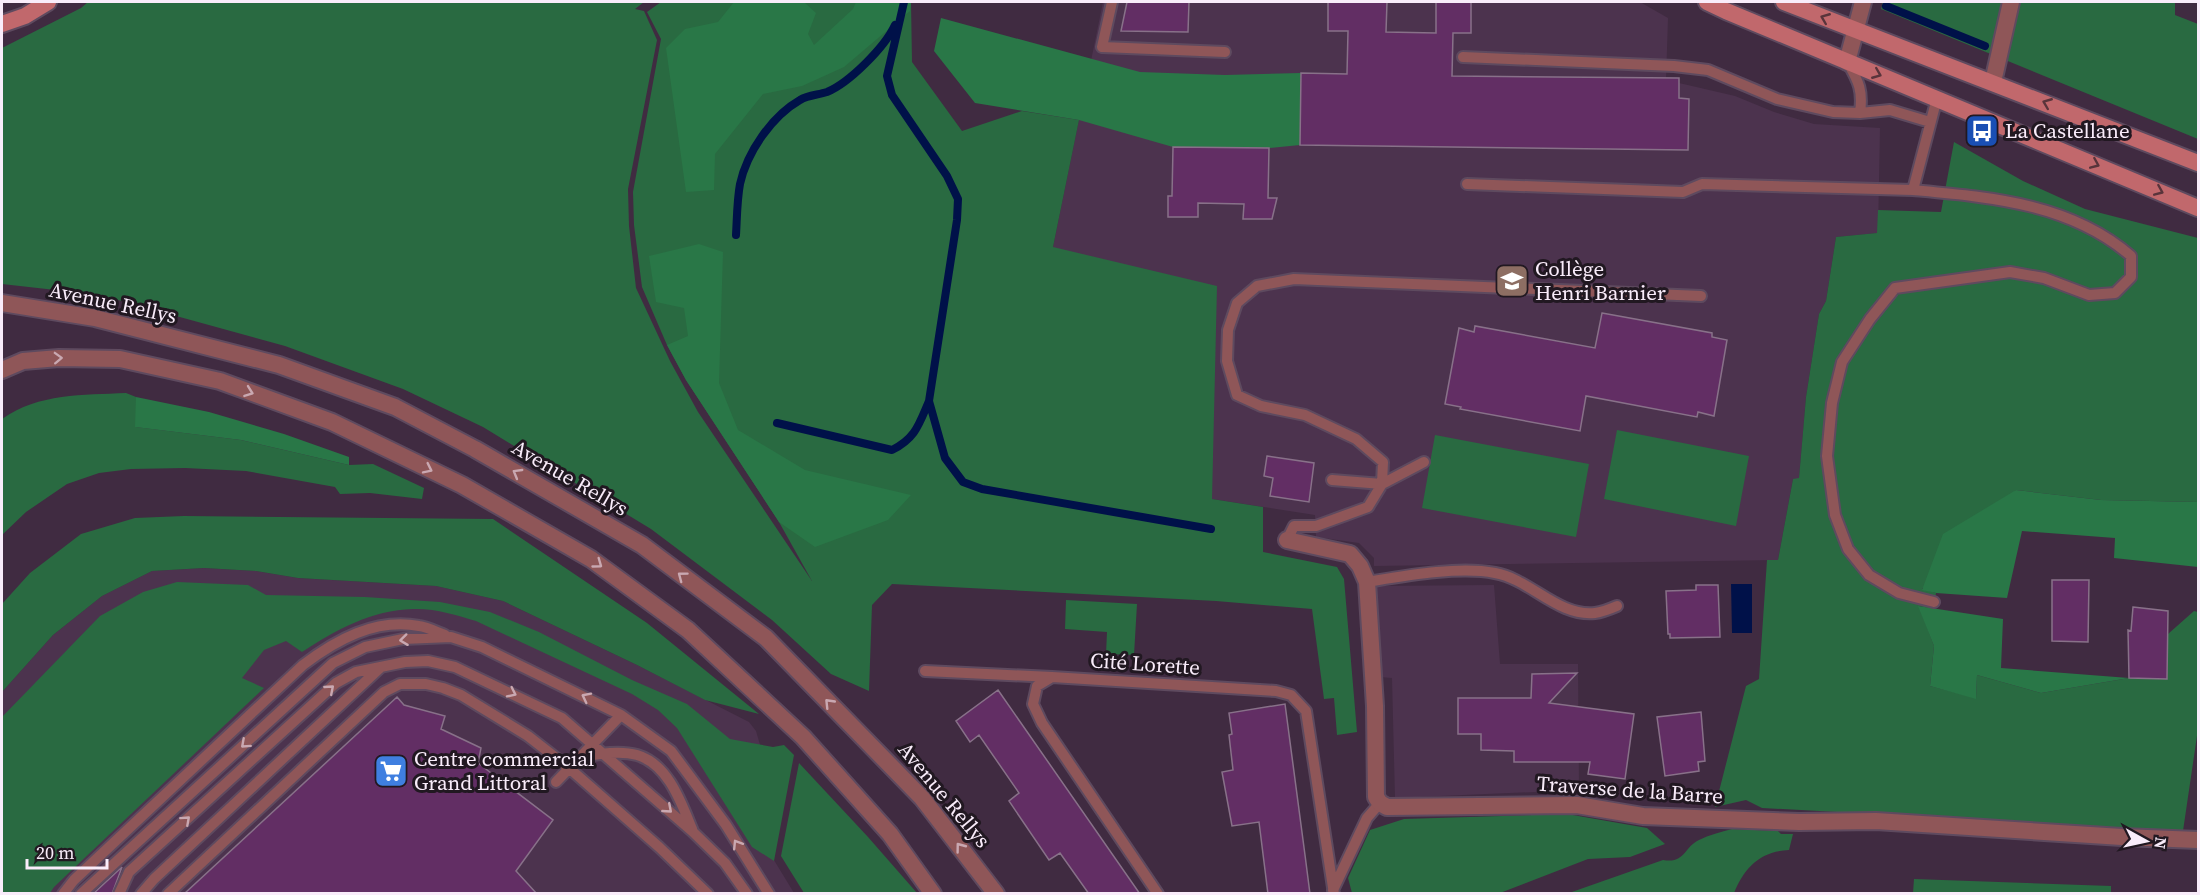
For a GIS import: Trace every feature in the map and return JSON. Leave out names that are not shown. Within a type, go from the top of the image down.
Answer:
[{"type":"main road","points":[[2,24],[25,16],[48,2]]},
{"type":"main road","points":[[1707,2],[2199,208]]},
{"type":"main road","points":[[1784,2],[2199,163]]},
{"type":"street","points":[[1847,62],[1863,2]]},
{"type":"street","points":[[1993,82],[2011,2]]},
{"type":"street","name":"Avenue Rellys","points":[[2,303],[95,318],[279,365],[394,407],[475,449],[642,545],[766,638],[922,798],[996,894]]},
{"type":"street","points":[[2,370],[23,361],[59,358],[120,359],[220,381],[332,422],[462,485],[591,559],[688,630],[803,737],[890,834],[933,894]]},
{"type":"street","points":[[1287,540],[1350,554],[1360,566],[1367,582],[1375,706],[1376,797],[1380,803]]},
{"type":"street","name":"Traverse de la Barre","points":[[1380,803],[1387,807],[1577,805],[1644,816],[1799,822],[1876,821],[2199,840]]},
{"type":"lane","points":[[1112,2],[1102,46],[1225,52]]},
{"type":"lane","points":[[1463,57],[1674,66],[1708,70],[1778,99],[1833,112],[1860,113],[1890,110],[1930,122]]},
{"type":"lane","points":[[1847,62],[1859,82],[1862,99],[1860,113]]},
{"type":"lane","points":[[1913,190],[1937,98]]},
{"type":"lane","points":[[1467,184],[1683,192],[1702,184],[1913,190],[2001,200],[2042,209],[2084,224],[2115,242],[2131,256],[2131,277],[2115,293],[2090,295],[2044,278],[2010,272],[1895,288],[1870,319],[1842,362],[1832,403],[1827,456],[1835,516],[1848,549],[1869,575],[1899,593],[1934,602]]},
{"type":"lane","points":[[1287,540],[1294,526],[1316,526],[1368,507],[1382,484],[1383,462],[1356,439],[1305,415],[1262,406],[1236,395],[1227,361],[1228,330],[1237,303],[1257,286],[1294,279],[1701,296]]},
{"type":"lane","points":[[1332,480],[1382,484],[1424,462]]},
{"type":"lane","points":[[1367,582],[1463,571],[1496,573],[1521,582],[1561,606],[1580,612],[1596,613],[1617,606]]},
{"type":"lane","points":[[63,894],[74,880],[303,665],[329,645],[364,630],[392,624],[420,626],[492,652],[621,715],[672,751],[726,825],[769,894]]},
{"type":"lane","points":[[81,894],[333,663],[365,647],[403,639],[451,637]]},
{"type":"lane","points":[[119,894],[129,872],[336,683],[356,672],[405,662],[428,661],[454,666],[562,718],[692,831],[725,863],[747,894]]},
{"type":"lane","points":[[141,894],[154,879],[382,667]]},
{"type":"lane","name":"Cité Lorette","points":[[925,671],[1276,691],[1291,695],[1306,711],[1333,892]]},
{"type":"lane","points":[[1052,677],[1037,686],[1033,704],[1042,723],[1158,894]]},
{"type":"lane","points":[[168,894],[384,692],[400,684],[426,684],[461,695],[528,736],[570,768],[708,894]]},
{"type":"lane","points":[[556,782],[621,715]]},
{"type":"lane","points":[[580,757],[603,753],[638,755],[662,770],[681,802],[692,831]]},
{"type":"lane","points":[[1333,892],[1367,818],[1380,803]]},
{"type":"shaded area","name":"Collège Henri Barnier","points":[[1103,2],[1640,2],[1668,18],[1666,80],[1735,96],[1774,112],[1814,124],[1880,128],[1878,233],[1836,237],[1826,301],[1819,314],[1806,397],[1799,479],[1793,479],[1778,560],[1374,566],[1374,558],[1359,543],[1316,537],[1315,515],[1212,499],[1053,247]]},
{"type":"shaded area","points":[[204,568],[256,571],[298,578],[436,586],[503,601],[749,722],[756,731],[763,755],[766,847],[794,893],[2,894],[2,692],[53,635],[102,596],[152,571]]},
{"type":"shaded area","points":[[1731,584],[1752,584],[1752,633],[1732,633]]},
{"type":"shaded area","points":[[1494,585],[1500,664],[1578,664],[1579,790],[1395,798],[1392,678],[1380,677],[1376,586]]},
{"type":"green space","points":[[88,2],[644,2],[635,9],[644,11],[657,40],[628,189],[629,226],[636,288],[670,361],[698,412],[812,581],[779,522],[686,380],[667,345],[642,287],[634,225],[633,192],[661,39],[647,12],[661,2],[911,2],[912,62],[962,131],[1022,111],[1079,120],[1053,247],[1217,286],[1212,499],[1263,507],[1263,552],[1337,567],[1344,579],[1357,732],[1337,735],[1334,698],[1324,699],[1312,609],[1216,601],[892,584],[872,605],[869,691],[831,674],[772,620],[651,529],[483,427],[403,389],[285,346],[100,295],[2,284],[2,48],[81,8]]},
{"type":"green space","points":[[734,2],[804,2],[816,13],[808,34],[814,45],[853,9],[856,2],[911,2],[910,11],[844,67],[802,86],[763,94],[715,154],[714,190],[686,192],[666,48],[685,29],[718,22]]},
{"type":"green space","points":[[1883,2],[2175,2],[2175,15],[2198,24],[2198,139],[1881,9]]},
{"type":"green space","points":[[941,18],[1140,72],[1225,75],[1301,73],[1300,145],[1269,148],[1173,147],[1079,120],[975,103],[934,51]]},
{"type":"green space","points":[[1954,142],[2023,181],[2085,209],[2198,238],[2198,502],[2101,500],[2016,490],[1922,589],[1936,593],[1933,609],[1919,606],[1934,646],[1930,686],[1976,698],[1977,675],[2041,693],[2129,678],[2167,679],[2168,634],[2194,611],[2198,612],[2198,729],[2183,831],[1762,808],[1746,800],[1715,807],[1746,686],[1759,679],[1767,560],[1778,560],[1793,479],[1799,478],[1806,397],[1819,314],[1826,301],[1836,237],[1877,233],[1878,210],[1941,212]]},
{"type":"green space","points":[[699,244],[723,252],[719,383],[738,430],[805,470],[911,495],[888,520],[815,547],[779,522],[686,380],[667,345],[688,336],[684,308],[656,302],[649,256]]},
{"type":"green space","points":[[126,393],[136,397],[136,427],[241,440],[349,465],[373,464],[424,488],[422,499],[370,493],[340,494],[335,487],[246,471],[185,468],[131,469],[99,473],[67,484],[26,512],[2,535],[2,419],[16,410],[46,400],[78,395]]},
{"type":"green space","points":[[136,397],[209,412],[284,434],[349,457],[349,465],[241,440],[135,427]]},
{"type":"green space","points":[[1617,430],[1749,456],[1736,526],[1604,499]]},
{"type":"green space","points":[[1435,435],[1589,464],[1576,537],[1422,508]]},
{"type":"green space","points":[[2016,490],[2101,500],[2198,502],[2198,567],[2114,558],[2115,538],[2022,531],[2007,598],[1922,590],[1943,534]]},
{"type":"green space","points":[[184,516],[493,519],[647,623],[759,714],[705,700],[503,601],[436,586],[298,578],[256,571],[204,568],[152,571],[102,596],[53,635],[2,692],[2,604],[30,573],[81,534],[135,518]]},
{"type":"green space","points":[[177,582],[248,585],[266,595],[365,597],[440,602],[490,612],[539,632],[632,680],[687,704],[730,739],[773,747],[784,745],[794,755],[774,861],[752,847],[677,728],[658,710],[632,694],[476,621],[453,614],[413,609],[369,617],[328,636],[302,652],[286,641],[264,650],[242,678],[264,688],[50,893],[2,893],[2,717],[100,616],[143,592]]},
{"type":"green space","points":[[1066,600],[1137,604],[1134,655],[1106,654],[1107,632],[1065,629]]},
{"type":"green space","points":[[1918,606],[2003,619],[2001,668],[2129,678],[2041,693],[1977,675],[1976,699],[1930,686],[1934,646]]},
{"type":"green space","points":[[799,763],[917,893],[804,893],[781,856]]},
{"type":"green space","points":[[1567,814],[1647,828],[1665,844],[1630,857],[1588,859],[1500,893],[1352,893],[1348,878],[1370,830],[1404,819]]},
{"type":"green space","points":[[1732,829],[1793,834],[1789,850],[1761,857],[1754,862],[1734,893],[1569,893],[1663,860],[1676,860],[1699,840]]},
{"type":"green space","points":[[1914,879],[2111,886],[2111,893],[1913,893]]},
{"type":"building","points":[[1127,2],[1189,2],[1188,32],[1121,31]]},
{"type":"building","points":[[1328,2],[1387,2],[1386,32],[1436,33],[1436,2],[1471,2],[1471,33],[1453,33],[1452,76],[1679,78],[1679,98],[1689,99],[1688,150],[1300,145],[1301,73],[1347,74],[1348,31],[1328,31]]},
{"type":"building","points":[[1173,147],[1269,148],[1268,198],[1277,198],[1272,219],[1243,219],[1244,204],[1198,203],[1198,217],[1168,217],[1168,196],[1172,196]]},
{"type":"building","points":[[1602,313],[1712,333],[1712,337],[1727,340],[1714,416],[1698,412],[1697,417],[1586,396],[1580,431],[1460,409],[1461,407],[1445,404],[1459,328],[1474,332],[1475,326],[1595,348]]},
{"type":"building","points":[[1267,456],[1314,463],[1309,502],[1270,496],[1273,478],[1264,476]]},
{"type":"building","points":[[2052,580],[2089,580],[2088,642],[2052,641]]},
{"type":"building","points":[[1696,585],[1718,585],[1720,637],[1670,638],[1666,591],[1696,590]]},
{"type":"building","points":[[2133,607],[2168,611],[2167,679],[2129,678],[2128,630],[2131,631]]},
{"type":"building","points":[[1577,673],[1549,703],[1634,714],[1625,779],[1588,774],[1590,762],[1514,762],[1514,751],[1481,750],[1481,734],[1458,734],[1458,698],[1531,698],[1532,674]]},
{"type":"building","points":[[998,690],[1140,894],[1089,894],[1060,853],[1049,860],[1009,801],[1019,793],[979,735],[970,742],[956,721]]},
{"type":"building","name":"Centre commercial Grand Littoral","points":[[397,697],[404,705],[445,716],[441,729],[481,748],[478,763],[553,820],[516,871],[537,894],[184,894]]},
{"type":"building","points":[[1285,704],[1310,894],[1268,894],[1259,822],[1232,826],[1222,772],[1233,770],[1229,713]]},
{"type":"building","points":[[1701,712],[1705,761],[1698,762],[1699,771],[1665,776],[1657,717]]},
{"type":"building","points":[[122,867],[112,894],[93,894]]},
{"type":"waterway","points":[[904,2],[887,76],[892,95],[947,176],[958,199],[957,220],[929,401],[945,458],[963,482],[982,489],[1211,529]]},
{"type":"waterway","points":[[1886,6],[1985,46]]},
{"type":"waterway","points":[[736,235],[743,172],[762,136],[780,115],[803,98],[827,92],[856,73],[875,53],[895,25]]},
{"type":"waterway","points":[[777,423],[892,450],[912,435],[929,401]]},
{"type":"place","name":"La Castellane","points":[[1982,131]]},
{"type":"place","name":"Collège Henri Barnier","points":[[1512,281]]},
{"type":"place","name":"Centre commercial Grand Littoral","points":[[391,771]]}]
